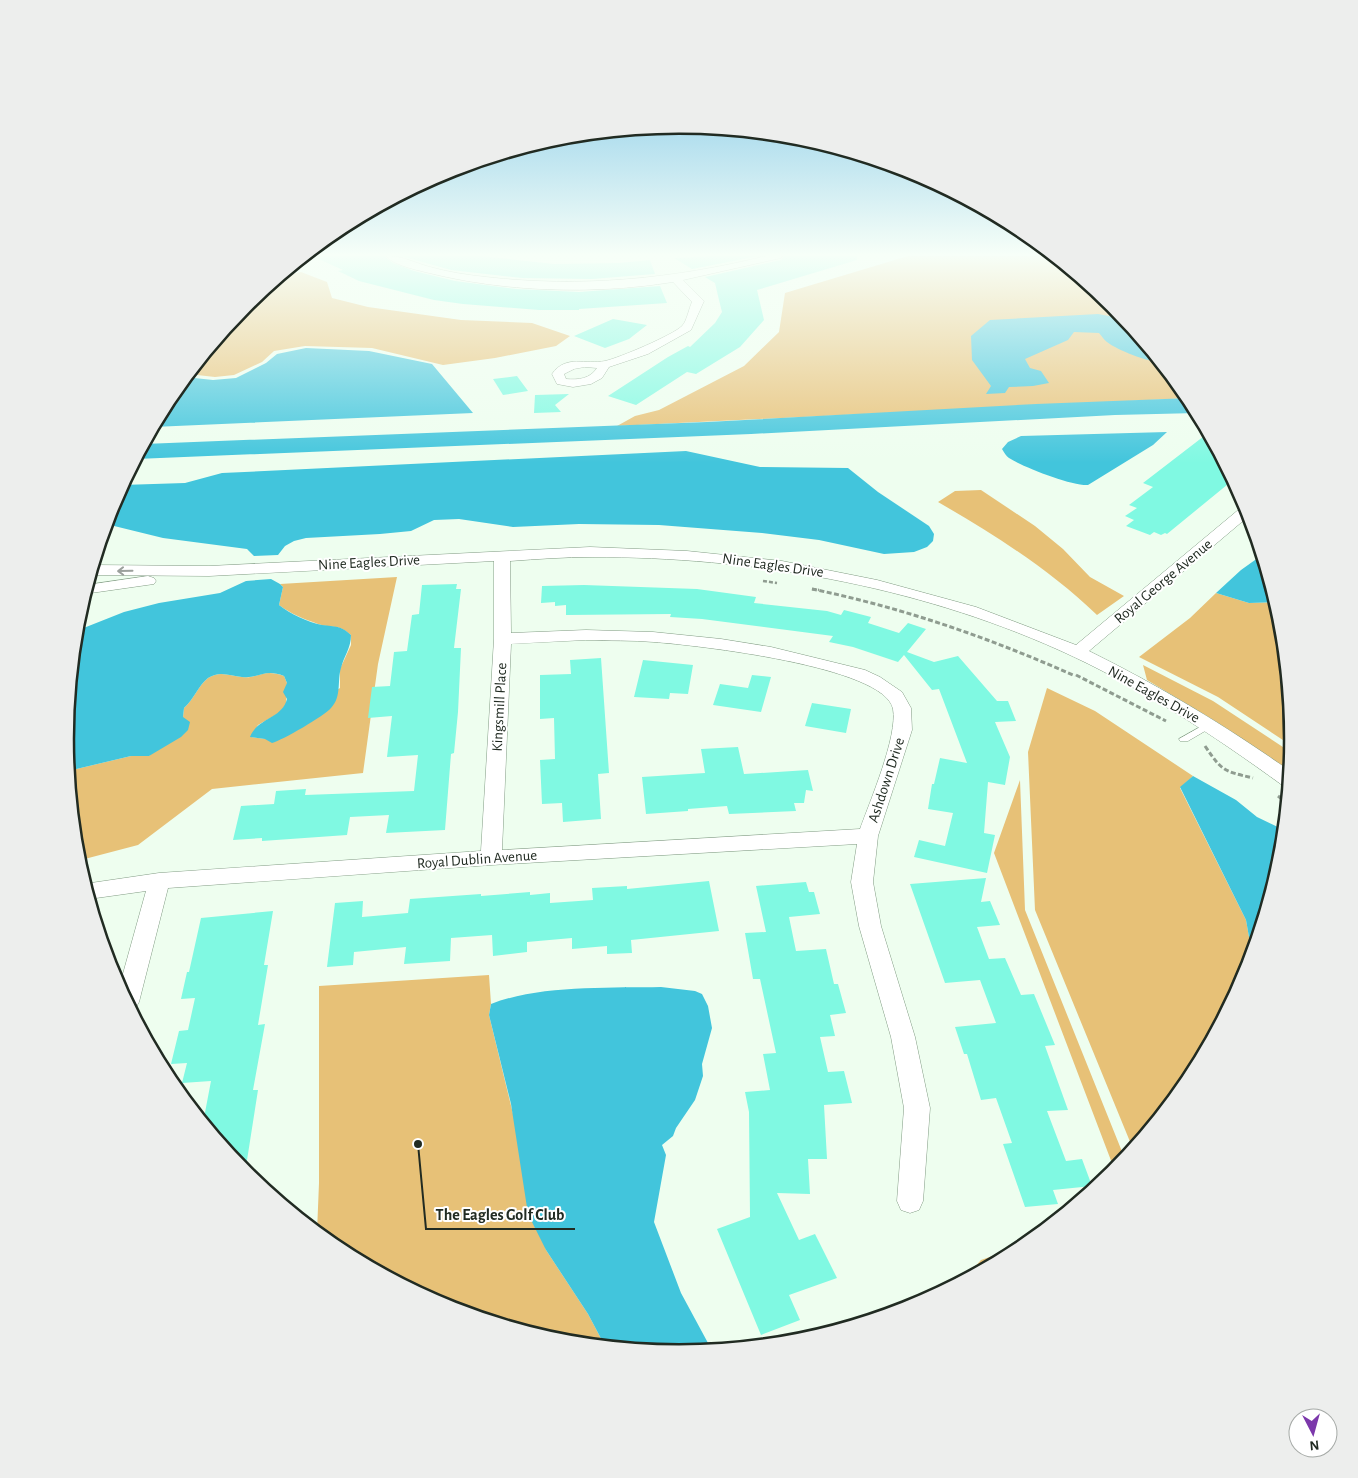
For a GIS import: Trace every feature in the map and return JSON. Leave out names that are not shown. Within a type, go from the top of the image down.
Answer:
[{"type":"street","points":[[604,365],[644,351],[688,328],[689,325]]},
{"type":"street","name":"Royal George Avenue","points":[[1078,652],[1241,515]]},
{"type":"street","name":"Nine Eagles Drive","points":[[98,570],[209,572],[590,552],[642,552],[735,558],[783,565],[854,578],[925,596],[999,620],[1078,652],[1141,685],[1209,725],[1283,776]]},
{"type":"street","name":"Kingsmill Place","points":[[491,858],[503,639],[502,556]]},
{"type":"street","name":"Nine Eagles Drive","points":[[92,589],[209,572]]},
{"type":"street","name":"Nine Eagles Drive","points":[[93,585],[111,586]]},
{"type":"street","name":"Ashdown Drive","points":[[503,639],[586,636],[643,637],[721,644],[771,652],[859,674],[874,681],[896,696],[902,708],[903,730],[868,836],[862,882],[870,926],[903,1037],[917,1108],[910,1201]]},
{"type":"street","name":"Royal Dublin Avenue","points":[[93,890],[159,882],[491,858],[868,836]]},
{"type":"street","points":[[130,992],[159,882]]},
{"type":"lane","points":[[1184,740],[1209,725]]},
{"type":"path","points":[[757,580],[782,584]]},
{"type":"path","points":[[808,588],[918,614],[997,642],[1075,676]]},
{"type":"shaded area","points":[[238,325],[538,325],[570,336],[556,346],[495,358],[443,365],[372,348],[305,346],[274,351],[262,362],[234,375],[215,377],[196,375]]},
{"type":"shaded area","points":[[780,325],[1120,325],[1159,371],[1179,399],[617,426],[635,416],[659,410],[744,366],[779,332]]},
{"type":"shaded area","points":[[981,490],[1035,526],[1063,549],[1090,577],[1124,596],[1097,615],[1041,568],[980,527],[938,502],[955,491]]},
{"type":"shaded area","points":[[397,577],[378,664],[363,773],[212,789],[138,845],[85,859],[79,818],[75,769],[131,756],[149,756],[183,717],[184,708],[208,678],[217,674],[253,677],[271,673],[284,676],[287,683],[286,705],[279,713],[258,725],[251,737],[266,739],[340,688],[340,669],[351,645],[351,635],[342,629],[323,625],[293,614],[279,605],[283,587],[280,584]]},
{"type":"shaded area","points":[[1216,593],[1249,603],[1269,602],[1279,660],[1283,699],[1284,741],[1218,697],[1139,657],[1190,618]]},
{"type":"shaded area","points":[[1143,665],[1213,701],[1284,748],[1283,767],[1215,721],[1147,680]]},
{"type":"shaded area","points":[[1047,688],[1095,711],[1193,776],[1180,788],[1246,920],[1250,940],[1222,1007],[1182,1075],[1130,1142],[1035,910],[1028,752]]},
{"type":"shaded area","points":[[1020,780],[1025,910],[1122,1151],[1112,1162],[994,853]]},
{"type":"shaded area","points":[[489,975],[491,1004],[489,1015],[546,1250],[588,1314],[601,1339],[561,1333],[522,1324],[447,1298],[411,1282],[376,1263],[317,1224],[319,986]]},
{"type":"shaded area","points":[[994,1256],[975,1267],[981,1260]]},
{"type":"water","points":[[984,325],[1120,325],[1150,360],[1125,352],[1106,341],[1099,333],[1074,332],[1068,340],[1025,359],[1030,368],[1041,371],[1049,383],[1009,387],[1005,393],[986,394],[991,386],[972,360],[971,336]]},
{"type":"water","points":[[306,348],[369,351],[432,364],[473,413],[161,427],[194,378],[213,380],[236,378],[266,363],[277,354]]},
{"type":"water","points":[[1179,398],[1188,413],[1115,415],[751,434],[143,459],[151,444],[707,422],[1036,404]]},
{"type":"water","points":[[1167,432],[1153,445],[1088,485],[1071,482],[1036,471],[1009,458],[1002,449],[1008,442],[1021,436]]},
{"type":"water","points":[[686,451],[760,467],[848,468],[878,492],[929,526],[934,534],[933,541],[927,547],[914,552],[884,554],[819,540],[762,533],[659,525],[579,524],[513,527],[459,519],[434,520],[411,531],[306,538],[285,546],[278,555],[254,556],[247,549],[163,538],[113,526],[130,485],[185,483],[222,473]]},
{"type":"water","points":[[1257,559],[1269,602],[1249,603],[1216,593],[1241,570]]},
{"type":"water","points":[[271,579],[283,587],[279,605],[283,608],[311,622],[341,628],[351,635],[350,644],[340,673],[337,699],[331,708],[303,727],[272,743],[265,739],[250,737],[258,726],[275,715],[284,706],[287,699],[283,692],[287,683],[284,676],[271,673],[253,677],[217,674],[205,681],[184,708],[183,717],[190,722],[188,730],[181,737],[149,756],[131,756],[75,769],[75,699],[84,628],[124,612],[159,603],[220,593],[246,581]]},
{"type":"water","points":[[1193,776],[1236,800],[1257,817],[1278,827],[1264,896],[1250,940],[1246,920],[1180,787]]},
{"type":"water","points":[[661,987],[695,991],[702,994],[708,1006],[712,1028],[702,1064],[703,1076],[695,1100],[676,1128],[673,1136],[662,1145],[666,1155],[654,1222],[681,1293],[708,1343],[639,1343],[601,1339],[588,1314],[546,1250],[528,1214],[511,1104],[489,1015],[491,1004],[530,993],[597,988]]},
{"type":"building","points":[[599,325],[647,325],[629,339],[605,348],[574,336]]},
{"type":"building","points":[[713,325],[760,325],[740,347],[696,374],[687,372],[636,405],[608,396],[668,357],[688,346],[690,347]]},
{"type":"building","points":[[517,376],[528,391],[503,395],[493,379]]},
{"type":"building","points":[[569,394],[555,405],[561,412],[534,413],[535,395]]},
{"type":"building","points":[[1203,437],[1228,484],[1167,534],[1161,535],[1154,532],[1150,535],[1126,526],[1134,520],[1125,516],[1137,508],[1129,505],[1153,487],[1143,483]]},
{"type":"building","points":[[457,584],[456,589],[461,589],[454,648],[461,648],[458,712],[454,753],[451,754],[445,830],[386,833],[389,815],[350,817],[347,835],[262,841],[262,838],[233,840],[241,806],[274,804],[276,791],[306,789],[305,795],[414,791],[418,755],[387,757],[392,716],[368,718],[372,687],[390,686],[394,652],[407,651],[412,615],[419,614],[422,585]]},
{"type":"building","points":[[584,585],[697,589],[756,597],[754,603],[827,611],[841,615],[844,610],[871,617],[868,623],[899,633],[908,623],[926,629],[907,652],[934,662],[958,656],[997,701],[1008,701],[1016,721],[995,722],[1010,757],[1005,785],[988,782],[984,833],[995,835],[987,873],[914,857],[919,840],[945,846],[953,813],[928,809],[932,784],[934,784],[940,758],[967,763],[939,689],[932,690],[904,655],[898,662],[853,647],[829,642],[833,636],[702,619],[670,617],[671,614],[566,615],[566,605],[555,606],[555,602],[541,603],[542,586]]},
{"type":"building","points":[[601,658],[609,773],[598,774],[601,819],[563,822],[562,803],[542,804],[540,760],[555,759],[554,718],[540,719],[540,675],[571,674],[570,660]]},
{"type":"building","points":[[643,660],[693,665],[688,694],[670,693],[669,699],[634,697]]},
{"type":"building","points":[[752,675],[771,677],[761,712],[713,705],[720,684],[748,688]]},
{"type":"building","points":[[812,703],[851,709],[846,733],[805,726]]},
{"type":"building","points":[[738,747],[744,774],[808,770],[813,791],[806,790],[804,803],[794,803],[796,811],[729,814],[727,806],[646,814],[642,777],[705,773],[701,749]]},
{"type":"building","points":[[986,878],[981,902],[990,901],[1000,925],[977,927],[989,959],[1005,958],[1021,995],[1034,994],[1055,1045],[1045,1046],[1068,1110],[1047,1111],[1066,1161],[1082,1159],[1091,1182],[1086,1187],[1053,1190],[1058,1204],[1025,1207],[1003,1144],[1012,1143],[996,1098],[981,1100],[967,1054],[964,1054],[955,1027],[996,1023],[980,980],[945,983],[910,884]]},
{"type":"building","points":[[709,881],[719,931],[631,940],[632,953],[607,954],[607,946],[572,949],[572,938],[527,942],[527,952],[493,956],[492,935],[451,938],[450,961],[404,964],[406,947],[354,952],[353,965],[327,967],[335,903],[363,901],[362,917],[408,913],[410,899],[530,892],[530,895],[550,893],[550,903],[593,900],[592,888],[627,886],[627,889]]},
{"type":"building","points":[[806,882],[809,892],[814,892],[820,914],[789,917],[796,951],[826,949],[834,984],[838,984],[846,1013],[830,1015],[835,1036],[820,1037],[828,1072],[844,1071],[852,1103],[824,1105],[827,1159],[808,1159],[810,1194],[777,1193],[799,1240],[815,1234],[837,1278],[789,1295],[800,1320],[761,1335],[717,1229],[750,1217],[749,1112],[745,1092],[770,1090],[763,1054],[776,1053],[760,979],[753,979],[745,933],[766,932],[756,886]]},
{"type":"building","points":[[273,911],[264,965],[268,965],[258,1025],[265,1024],[253,1090],[258,1090],[247,1162],[205,1114],[211,1081],[182,1083],[187,1063],[171,1064],[179,1031],[188,1030],[195,998],[181,999],[201,918]]},
{"type":"place","name":"The Eagles Golf Club","points":[[418,1144]]}]
